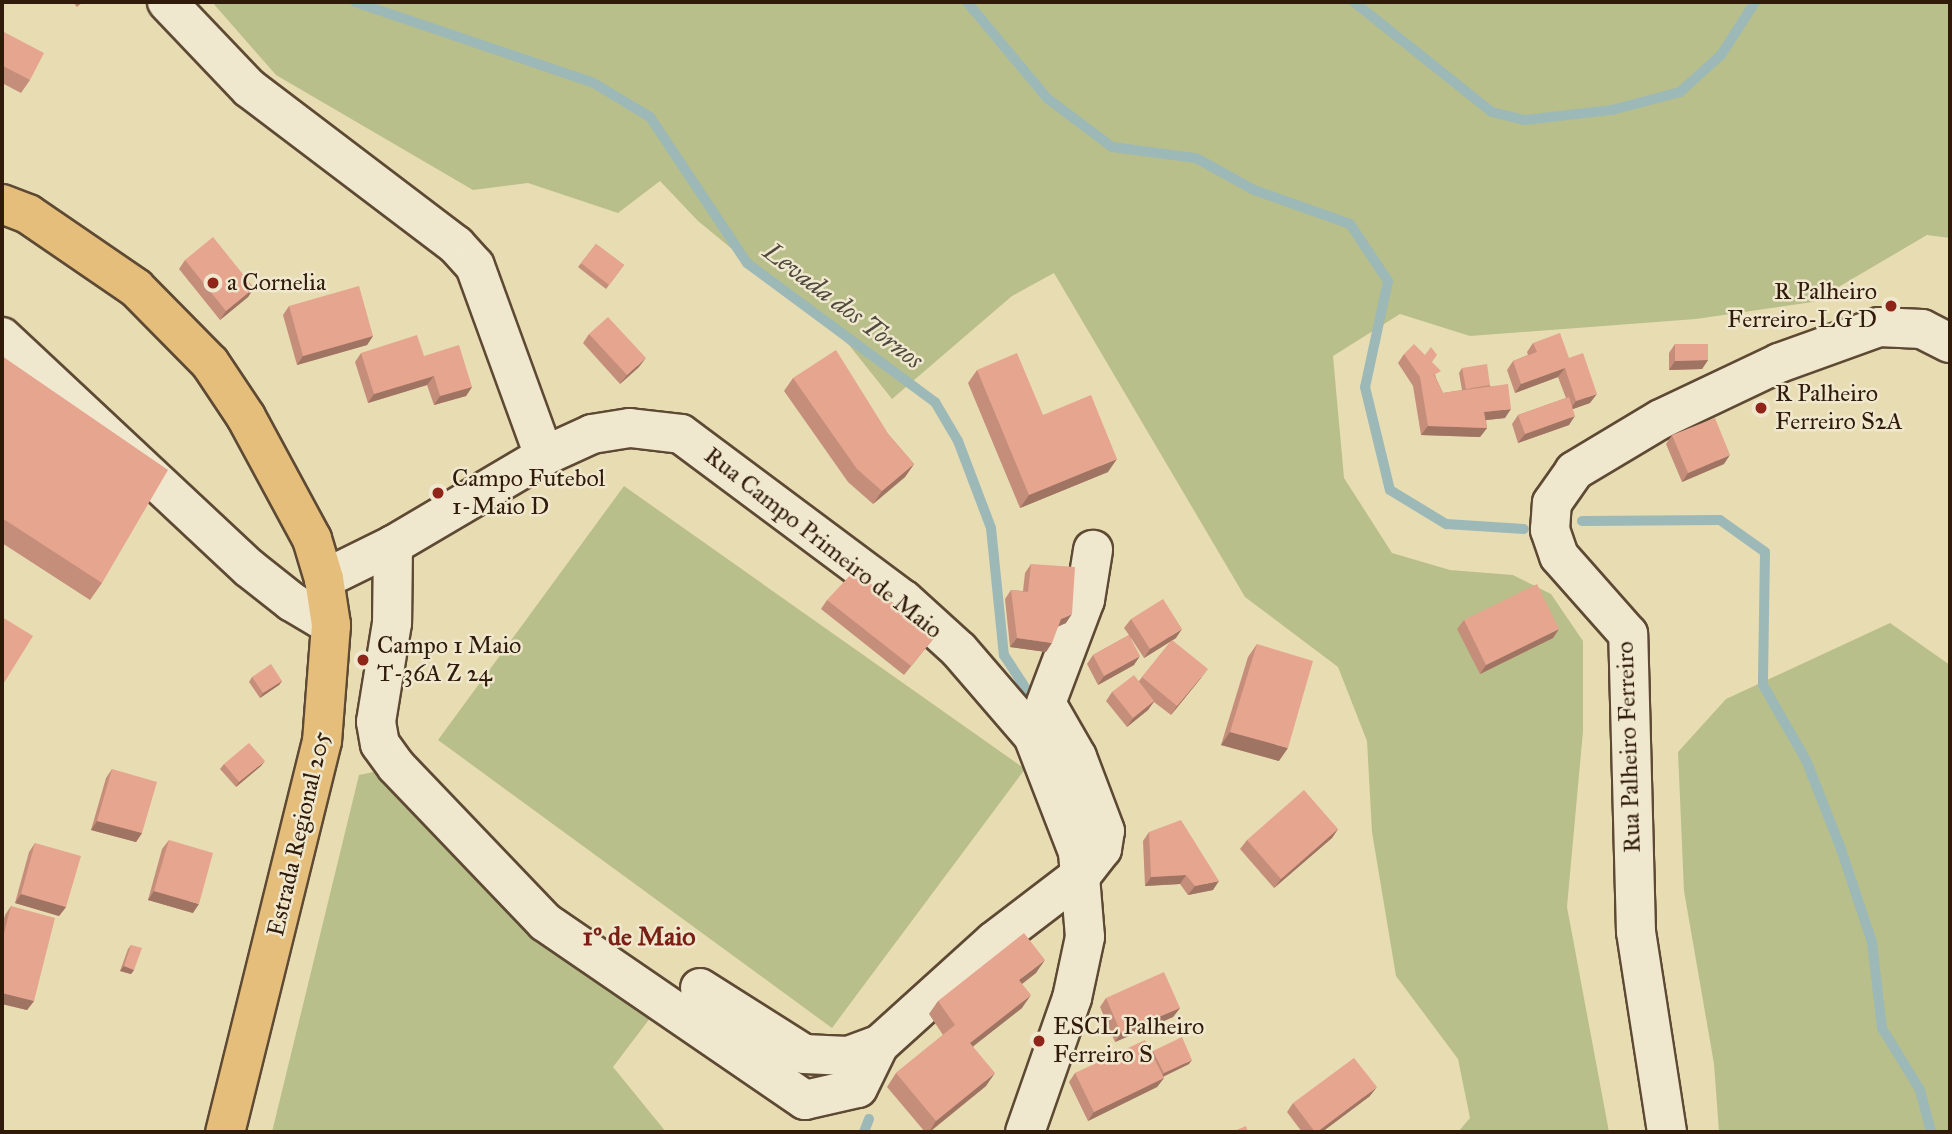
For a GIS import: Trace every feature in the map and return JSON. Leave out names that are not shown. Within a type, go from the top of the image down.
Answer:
[{"type":"main road","name":"Estrada Regional 205","points":[[2,204],[48,227],[136,288],[210,363],[246,417],[312,539],[324,579],[331,625],[322,741],[225,1132]]},
{"type":"street","points":[[167,2],[249,88],[456,245],[475,265],[544,456]]},
{"type":"street","name":"Rua Palheiro Ferreiro","points":[[1667,1132],[1636,932],[1628,634],[1559,556],[1550,530],[1552,503],[1574,471],[1661,419],[1779,363],[1879,327],[1922,329],[1950,343]]},
{"type":"street","points":[[2,337],[249,568],[292,602],[331,625]]},
{"type":"street","name":"Rua Campo Primeiro de Maio","points":[[324,579],[393,545],[544,456],[592,434],[631,428],[681,434],[904,600],[959,650],[1032,736],[1065,813],[1083,873],[1085,937],[1072,998],[1025,1132]]},
{"type":"street","points":[[393,545],[393,623],[376,722],[380,744],[545,922],[805,1100],[858,1088],[879,1045],[994,941],[1083,873],[1102,849],[1105,831],[1077,757],[1046,703],[1085,600],[1093,550]]},
{"type":"street","points":[[700,988],[804,1054],[848,1056],[879,1045]]},
{"type":"green space","points":[[212,2],[1950,2],[1950,238],[1927,235],[1813,302],[1696,319],[1470,336],[1400,314],[1333,356],[1344,478],[1392,553],[1450,570],[1513,575],[1551,594],[1583,641],[1583,731],[1567,907],[1609,1132],[1458,1132],[1470,1118],[1458,1059],[1396,976],[1372,832],[1367,741],[1338,667],[1245,597],[1054,273],[1012,296],[892,399],[849,345],[698,221],[660,181],[618,213],[528,183],[473,190],[276,75]]},
{"type":"green space","points":[[624,486],[1025,769],[832,1028],[438,740]]},
{"type":"green space","points":[[1890,623],[1950,665],[1950,1132],[1719,1132],[1714,1064],[1684,891],[1678,752],[1726,699]]},
{"type":"green space","points":[[383,770],[657,1009],[613,1067],[666,1132],[272,1132],[359,775]]},
{"type":"building","points":[[2,31],[44,53],[30,80],[3,66],[2,69]]},
{"type":"building","name":"a Cornelia","points":[[213,237],[254,288],[226,311],[185,260]]},
{"type":"building","points":[[596,244],[624,265],[609,285],[581,263]]},
{"type":"building","points":[[359,286],[373,336],[303,356],[289,306]]},
{"type":"building","points":[[608,317],[646,358],[627,375],[589,334]]},
{"type":"building","points":[[1560,333],[1569,358],[1583,353],[1597,394],[1576,401],[1565,368],[1521,384],[1513,361],[1537,352],[1533,343]]},
{"type":"building","points":[[417,335],[424,356],[459,345],[472,387],[440,396],[434,376],[374,394],[361,353]]},
{"type":"building","points":[[1414,344],[1425,355],[1431,347],[1437,355],[1432,362],[1441,371],[1434,375],[1443,393],[1508,384],[1511,409],[1484,412],[1487,428],[1428,426],[1420,377],[1404,354]]},
{"type":"building","points":[[1675,344],[1708,344],[1708,360],[1675,361]]},
{"type":"building","points":[[836,350],[889,435],[914,464],[882,491],[857,469],[793,378]]},
{"type":"building","points":[[1017,353],[1043,415],[1091,395],[1117,459],[1029,495],[977,370]]},
{"type":"building","points":[[2,356],[168,470],[102,583],[2,518]]},
{"type":"building","points":[[1487,364],[1490,385],[1466,389],[1462,368]]},
{"type":"building","points":[[1569,397],[1575,416],[1525,434],[1518,415]]},
{"type":"building","points":[[1715,418],[1730,455],[1688,473],[1672,435]]},
{"type":"building","points":[[1031,564],[1075,567],[1072,614],[1061,619],[1052,643],[1017,638],[1011,590],[1028,592]]},
{"type":"building","points":[[855,570],[934,638],[911,666],[827,600]]},
{"type":"building","points":[[1537,584],[1559,629],[1486,665],[1464,620]]},
{"type":"building","points":[[1163,599],[1182,629],[1150,649],[1131,619]]},
{"type":"building","points":[[2,617],[33,636],[2,686]]},
{"type":"building","points":[[1129,635],[1140,656],[1104,676],[1093,655]]},
{"type":"building","points":[[1172,640],[1208,669],[1177,706],[1142,677]]},
{"type":"building","points":[[1257,644],[1313,661],[1288,748],[1230,732]]},
{"type":"building","points":[[271,664],[282,681],[263,693],[252,677]]},
{"type":"building","points":[[1134,675],[1154,701],[1133,718],[1112,692]]},
{"type":"building","points":[[249,743],[265,761],[239,782],[224,764]]},
{"type":"building","points":[[112,769],[157,782],[142,833],[97,821]]},
{"type":"building","points":[[1304,790],[1338,829],[1281,879],[1247,840]]},
{"type":"building","points":[[1181,820],[1219,881],[1195,886],[1186,875],[1151,877],[1149,832]]},
{"type":"building","points":[[169,840],[213,853],[199,904],[154,891]]},
{"type":"building","points":[[35,843],[81,856],[66,907],[21,894]]},
{"type":"building","points":[[11,906],[55,918],[34,1001],[2,993],[2,941]]},
{"type":"building","points":[[1024,933],[1045,960],[1019,980],[1031,995],[970,1043],[995,1073],[936,1121],[896,1073],[955,1025],[938,1001]]},
{"type":"building","points":[[131,945],[142,948],[134,970],[124,966]]},
{"type":"building","points":[[1164,972],[1180,1008],[1121,1033],[1106,998]]},
{"type":"building","points":[[1182,1037],[1192,1060],[1164,1073],[1153,1051]]},
{"type":"building","points":[[1145,1040],[1164,1078],[1094,1112],[1075,1073]]},
{"type":"building","points":[[1354,1058],[1377,1087],[1315,1132],[1293,1103]]},
{"type":"building","points":[[1246,1126],[1248,1132],[1232,1132]]},
{"type":"waterway","name":"Levada dos Tornos","points":[[355,2],[592,82],[650,117],[747,263],[935,402],[958,441],[991,528],[1004,655],[1036,704]]},
{"type":"waterway","points":[[967,2],[1047,98],[1112,147],[1196,158],[1254,190],[1350,224],[1388,281],[1365,387],[1390,490],[1446,524],[1524,529]]},
{"type":"waterway","name":"Levada dos Tornos","points":[[1354,2],[1492,112],[1525,120],[1612,110],[1680,92],[1721,55],[1755,2]]},
{"type":"waterway","points":[[1582,521],[1720,520],[1765,552],[1763,685],[1806,760],[1841,849],[1872,942],[1882,1028],[1920,1090],[1931,1132]]},
{"type":"waterway","name":"Levada dos Tornos","points":[[864,1132],[869,1119]]},
{"type":"place","name":"a Cornelia","points":[[213,283]]},
{"type":"place","name":"R Palheiro Ferreiro-LG D","points":[[1891,306]]},
{"type":"place","name":"R Palheiro Ferreiro S2A","points":[[1761,408]]},
{"type":"place","name":"Campo Futebol 1-Maio D","points":[[438,493]]},
{"type":"place","name":"Campo 1 Maio T-36A Z 24","points":[[363,660]]},
{"type":"place","name":"ESCL Palheiro Ferreiro S","points":[[1039,1041]]},
{"type":"district","name":"1º de Maio","points":[[639,937]]}]
